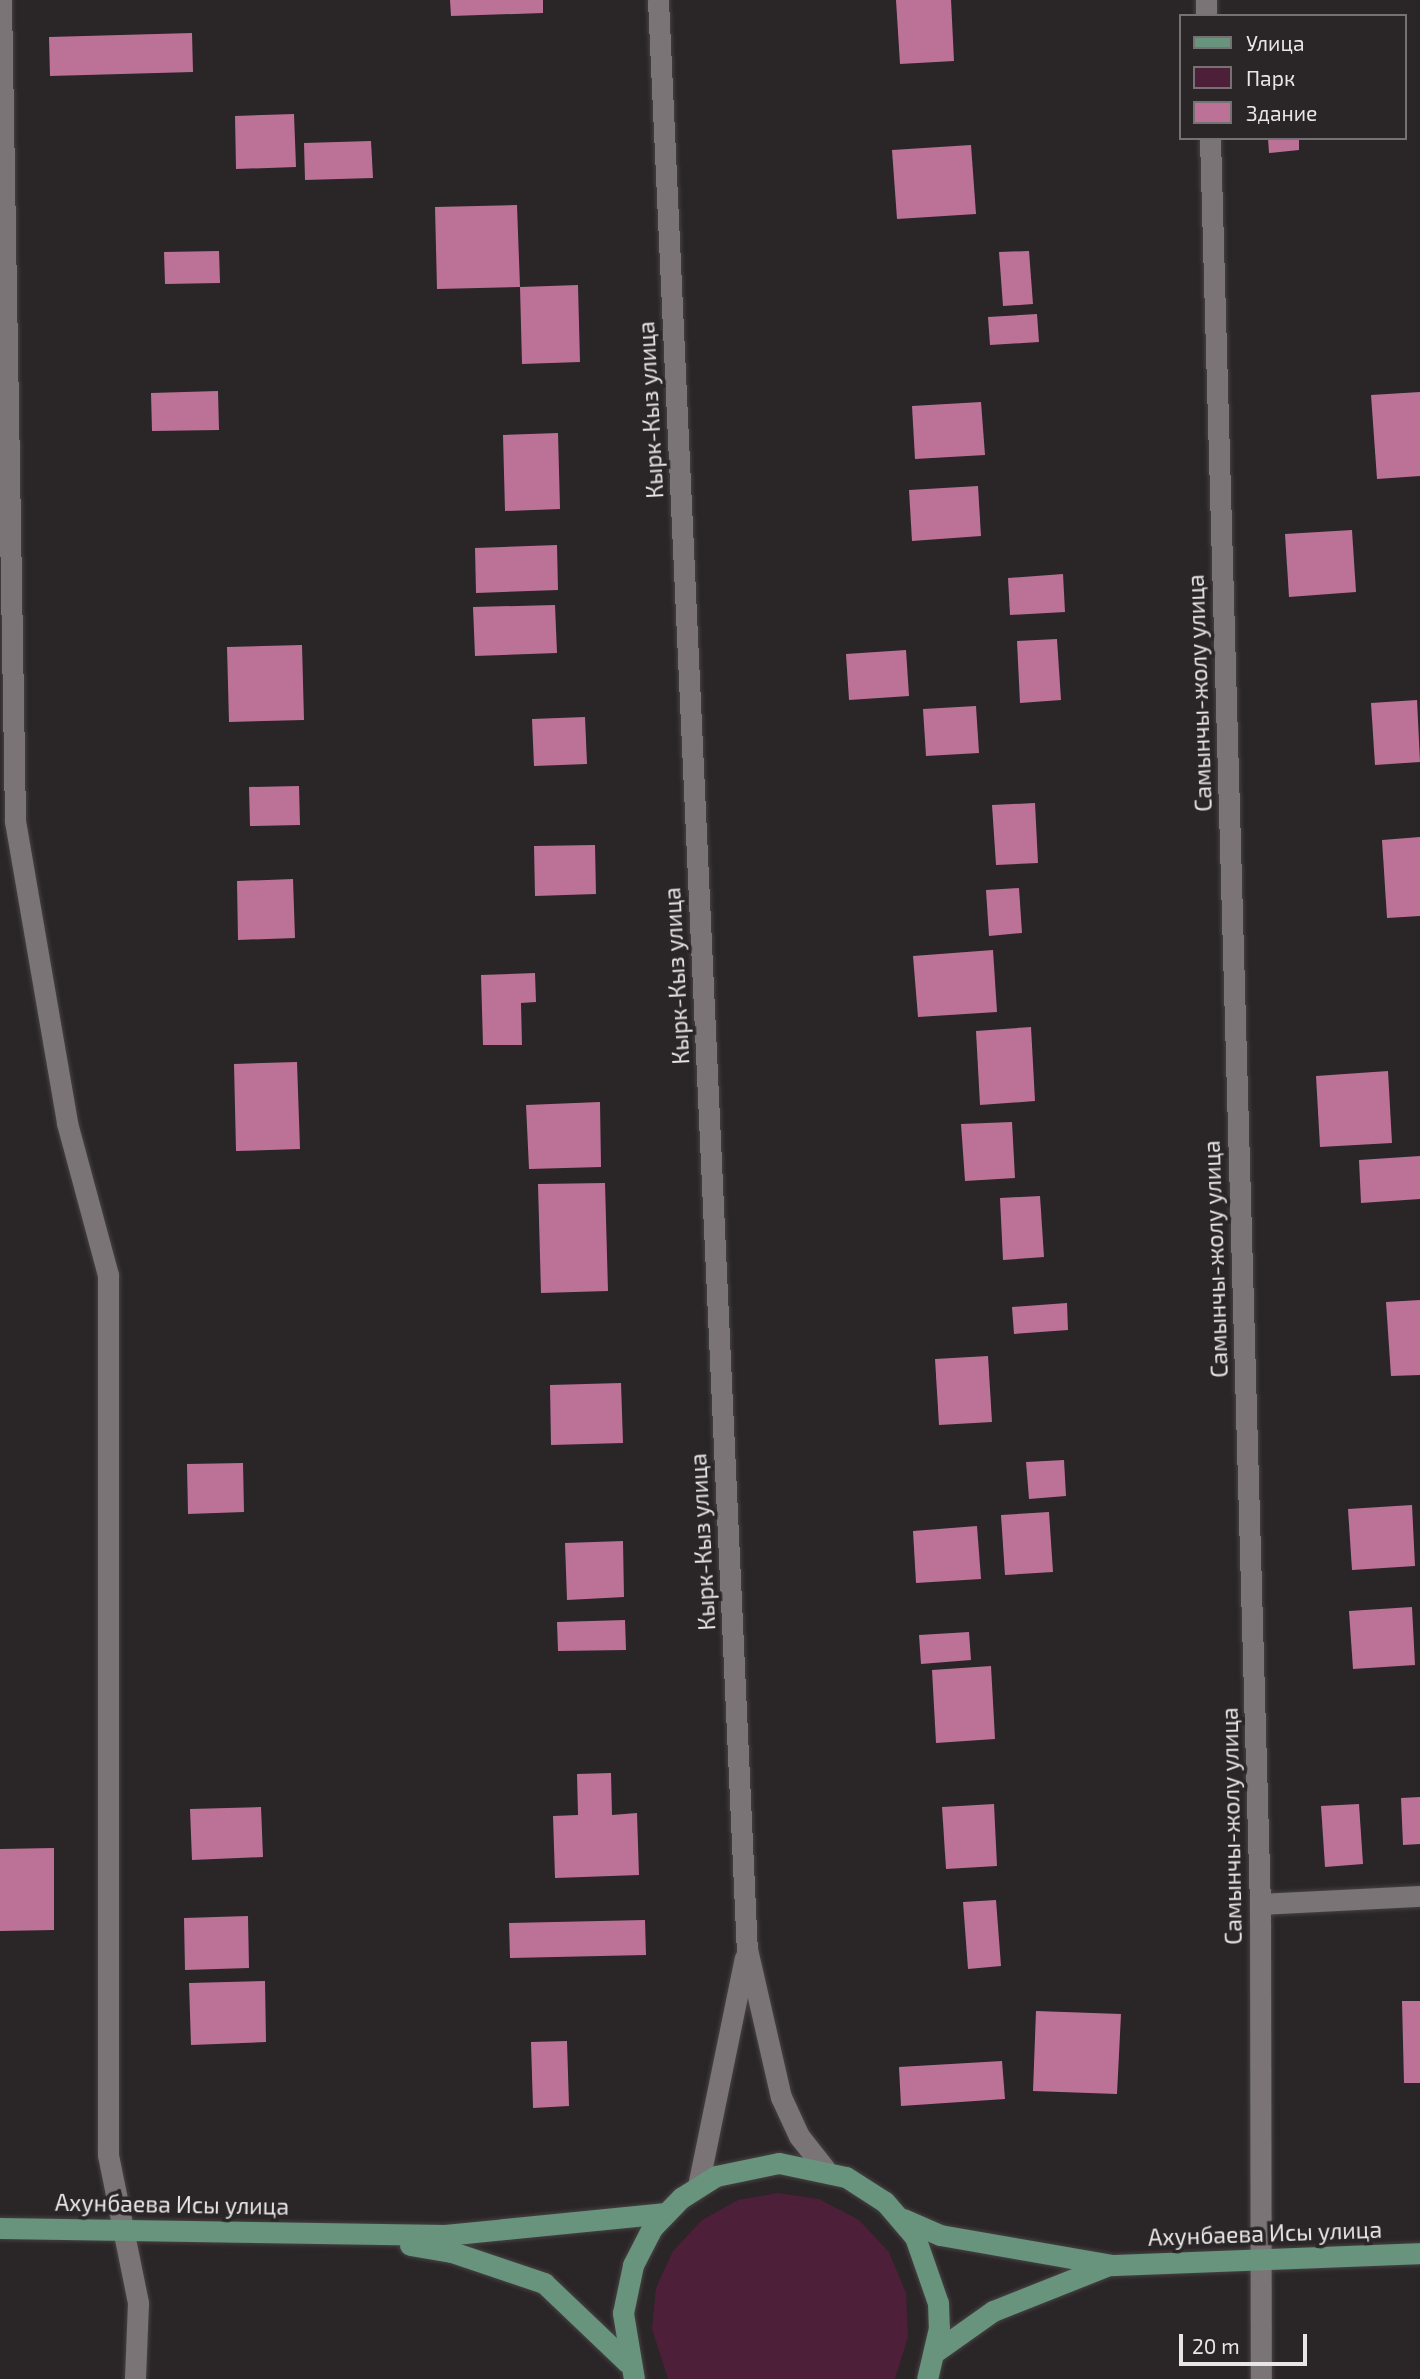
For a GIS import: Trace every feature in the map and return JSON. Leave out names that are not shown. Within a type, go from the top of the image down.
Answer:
[{"type":"main road","points":[[631,2371],[626,2289],[641,2246],[666,2213],[698,2186],[756,2165],[825,2169],[866,2188],[901,2218],[933,2279],[938,2303],[935,2352],[927,2379]]},
{"type":"main road","name":"Ахунбаева Исы улица","points":[[0,2228],[123,2227],[342,2235],[509,2232],[666,2213]]},
{"type":"main road","name":"Ахунбаева Исы улица","points":[[901,2218],[940,2235],[1112,2265],[1420,2253]]},
{"type":"main road","name":"Ахунбаева Исы улица","points":[[342,2235],[452,2252],[544,2283],[631,2371]]},
{"type":"main road","name":"Ахунбаева Исы улица","points":[[935,2352],[1003,2306],[1112,2265]]},
{"type":"street","points":[[1,0],[15,821],[67,1123],[108,1275],[108,2155],[138,2303],[135,2379]]},
{"type":"street","name":"Кырк-Кыз улица","points":[[658,0],[747,1950],[781,2097],[799,2136],[825,2169]]},
{"type":"street","name":"Самынчы-жолу улица","points":[[1210,140],[1260,1904],[1261,2379]]},
{"type":"street","points":[[1260,1904],[1420,1896]]},
{"type":"street","name":"Кырк-Кыз улица","points":[[698,2186],[747,1950]]},
{"type":"green space","points":[[778,2193],[819,2199],[859,2220],[889,2252],[906,2293],[908,2337],[895,2379],[668,2379],[652,2329],[656,2288],[673,2251],[702,2220],[738,2200]]},
{"type":"building","points":[[450,0],[543,0],[543,13],[451,16]]},
{"type":"building","points":[[896,0],[951,0],[954,61],[900,64]]},
{"type":"building","points":[[192,33],[193,72],[50,76],[49,37]]},
{"type":"building","points":[[294,114],[296,167],[236,169],[235,116]]},
{"type":"building","points":[[1268,140],[1299,140],[1299,150],[1269,153]]},
{"type":"building","points":[[371,141],[373,178],[305,180],[304,143]]},
{"type":"building","points":[[971,145],[976,214],[897,219],[892,150]]},
{"type":"building","points":[[517,205],[520,287],[437,289],[435,207]]},
{"type":"building","points":[[219,251],[220,283],[165,284],[164,252]]},
{"type":"building","points":[[1029,251],[1033,304],[1003,306],[999,252]]},
{"type":"building","points":[[578,285],[580,362],[522,364],[520,287]]},
{"type":"building","points":[[1037,314],[1039,342],[990,345],[988,317]]},
{"type":"building","points":[[218,391],[219,430],[152,431],[151,393]]},
{"type":"building","points":[[1420,392],[1420,476],[1377,479],[1371,395]]},
{"type":"building","points":[[981,402],[985,455],[915,459],[912,406]]},
{"type":"building","points":[[558,433],[560,509],[505,511],[503,435]]},
{"type":"building","points":[[978,486],[981,536],[912,541],[909,490]]},
{"type":"building","points":[[1352,530],[1356,592],[1289,597],[1285,534]]},
{"type":"building","points":[[557,545],[558,590],[476,593],[475,548]]},
{"type":"building","points":[[1063,574],[1065,612],[1010,615],[1008,578]]},
{"type":"building","points":[[555,605],[557,653],[475,656],[473,607]]},
{"type":"building","points":[[1057,639],[1061,700],[1020,703],[1017,641]]},
{"type":"building","points":[[302,645],[304,720],[229,722],[227,647]]},
{"type":"building","points":[[906,650],[909,696],[849,700],[846,654]]},
{"type":"building","points":[[1417,700],[1420,762],[1375,765],[1371,703]]},
{"type":"building","points":[[976,706],[979,753],[926,756],[923,709]]},
{"type":"building","points":[[585,717],[587,764],[534,766],[532,719]]},
{"type":"building","points":[[299,786],[300,825],[250,826],[249,787]]},
{"type":"building","points":[[1035,803],[1038,863],[996,865],[992,805]]},
{"type":"building","points":[[1420,837],[1420,916],[1387,918],[1382,840]]},
{"type":"building","points":[[595,845],[596,894],[535,896],[534,846]]},
{"type":"building","points":[[293,879],[295,938],[238,940],[237,881]]},
{"type":"building","points":[[1019,888],[1022,933],[989,936],[986,890]]},
{"type":"building","points":[[993,950],[997,1012],[918,1017],[913,956]]},
{"type":"building","points":[[535,973],[536,1002],[521,1003],[522,1045],[483,1045],[481,975]]},
{"type":"building","points":[[1031,1027],[1035,1101],[980,1105],[976,1031]]},
{"type":"building","points":[[297,1062],[300,1149],[236,1151],[234,1064]]},
{"type":"building","points":[[1388,1071],[1392,1143],[1320,1147],[1316,1076]]},
{"type":"building","points":[[600,1102],[601,1167],[529,1169],[526,1105]]},
{"type":"building","points":[[1012,1122],[1015,1178],[965,1181],[961,1124]]},
{"type":"building","points":[[1420,1156],[1420,1199],[1361,1203],[1359,1160]]},
{"type":"building","points":[[605,1183],[608,1291],[541,1293],[538,1184]]},
{"type":"building","points":[[1040,1196],[1044,1257],[1003,1260],[1000,1198]]},
{"type":"building","points":[[1420,1300],[1420,1375],[1391,1376],[1386,1302]]},
{"type":"building","points":[[1067,1303],[1068,1330],[1014,1334],[1012,1307]]},
{"type":"building","points":[[988,1356],[992,1422],[939,1425],[935,1359]]},
{"type":"building","points":[[621,1383],[623,1443],[551,1445],[550,1385]]},
{"type":"building","points":[[1064,1460],[1066,1496],[1029,1499],[1026,1462]]},
{"type":"building","points":[[243,1463],[244,1512],[188,1514],[187,1464]]},
{"type":"building","points":[[1412,1505],[1415,1566],[1352,1570],[1348,1509]]},
{"type":"building","points":[[1049,1512],[1053,1572],[1005,1575],[1001,1515]]},
{"type":"building","points":[[977,1526],[981,1579],[916,1583],[913,1531]]},
{"type":"building","points":[[623,1541],[624,1597],[567,1600],[565,1543]]},
{"type":"building","points":[[1412,1607],[1415,1665],[1353,1669],[1349,1611]]},
{"type":"building","points":[[625,1620],[626,1650],[558,1651],[557,1622]]},
{"type":"building","points":[[969,1632],[971,1660],[921,1664],[919,1635]]},
{"type":"building","points":[[991,1666],[995,1739],[936,1743],[932,1670]]},
{"type":"building","points":[[611,1773],[612,1815],[637,1813],[639,1875],[555,1878],[553,1816],[578,1815],[577,1774]]},
{"type":"building","points":[[1420,1797],[1420,1844],[1403,1845],[1401,1798]]},
{"type":"building","points":[[994,1804],[997,1866],[946,1869],[942,1807]]},
{"type":"building","points":[[1359,1804],[1363,1864],[1325,1867],[1321,1806]]},
{"type":"building","points":[[261,1807],[263,1857],[192,1860],[190,1809]]},
{"type":"building","points":[[54,1848],[54,1930],[0,1931],[0,1849]]},
{"type":"building","points":[[996,1900],[1001,1966],[968,1969],[963,1902]]},
{"type":"building","points":[[248,1916],[249,1968],[185,1970],[184,1918]]},
{"type":"building","points":[[645,1920],[646,1955],[510,1958],[509,1923]]},
{"type":"building","points":[[265,1981],[266,2042],[191,2045],[189,1983]]},
{"type":"building","points":[[1402,2001],[1420,2001],[1420,2083],[1404,2083]]},
{"type":"building","points":[[1036,2011],[1121,2014],[1117,2094],[1033,2091]]},
{"type":"building","points":[[567,2041],[569,2106],[533,2108],[531,2042]]},
{"type":"building","points":[[1002,2061],[1005,2099],[901,2106],[899,2067]]}]
